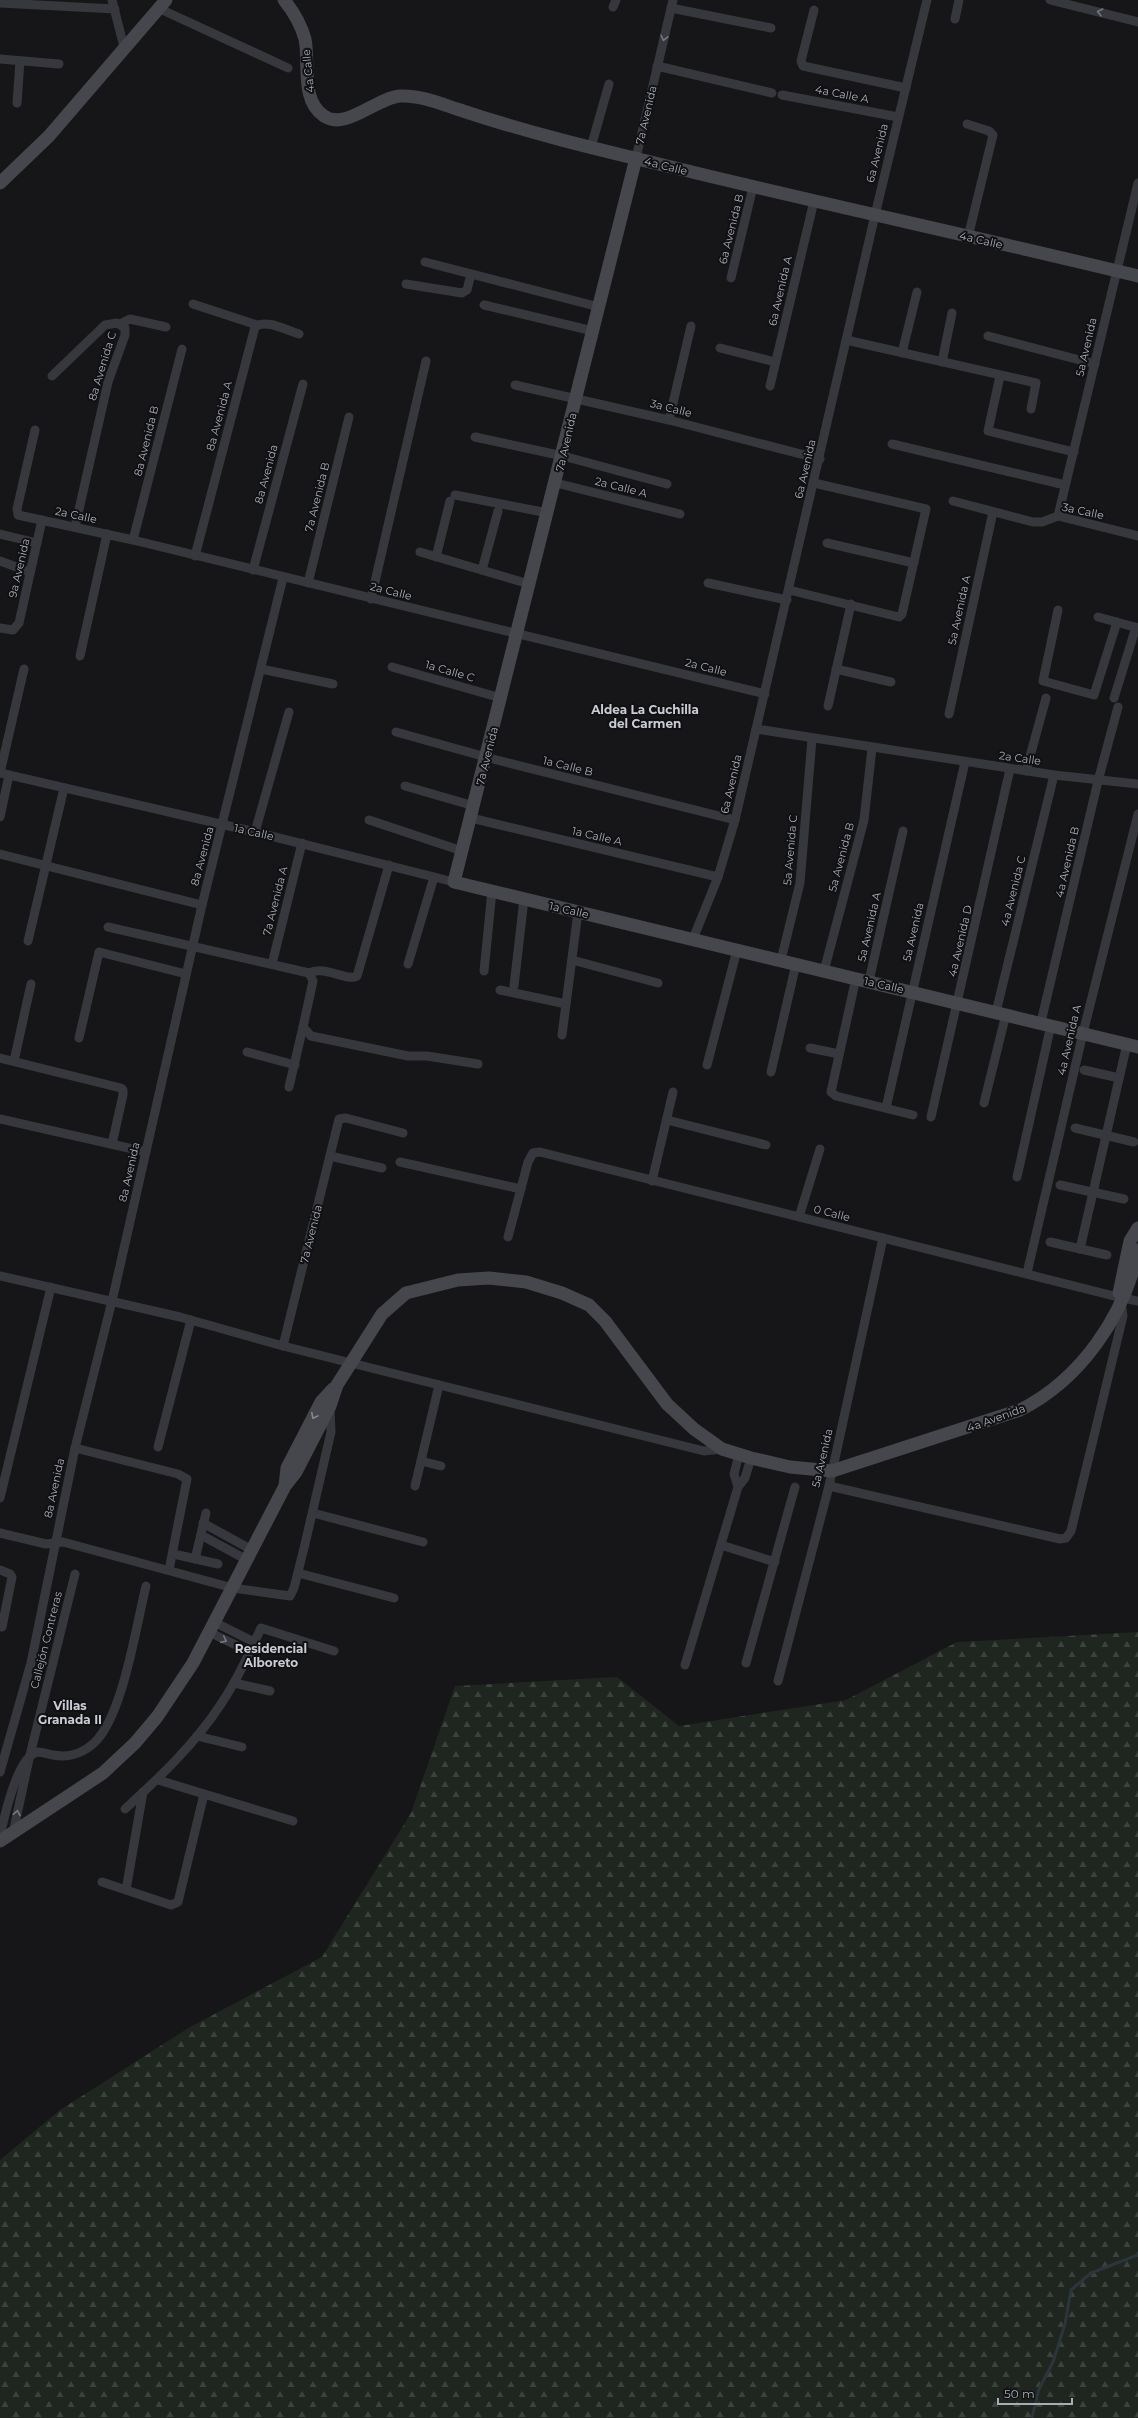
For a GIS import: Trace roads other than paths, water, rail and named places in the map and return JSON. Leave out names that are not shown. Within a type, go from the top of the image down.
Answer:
[{"type":"street","name":"4a Calle","points":[[284,0],[293,12],[304,36],[309,94],[315,108],[327,118],[341,120],[385,99],[409,96],[420,98],[500,123],[591,147],[814,201],[1138,276]]},
{"type":"street","name":"6a Avenida","points":[[693,939],[718,877],[735,820],[820,459],[875,215],[927,0]]},
{"type":"street","points":[[955,19],[959,0]]},
{"type":"street","points":[[1050,0],[1138,22]]},
{"type":"street","points":[[0,3],[113,4],[124,47]]},
{"type":"street","points":[[0,183],[49,136],[162,4],[288,68]]},
{"type":"street","points":[[672,4],[771,28]]},
{"type":"street","name":"7a Avenida","points":[[454,882],[487,757],[500,698],[529,584],[563,456],[672,4]]},
{"type":"street","points":[[814,10],[801,61],[804,66],[906,88]]},
{"type":"street","points":[[0,59],[59,64]]},
{"type":"street","points":[[17,103],[20,61]]},
{"type":"street","points":[[657,66],[772,94]]},
{"type":"street","points":[[591,147],[609,84]]},
{"type":"street","name":"4a Calle A","points":[[782,95],[898,117]]},
{"type":"street","points":[[967,124],[989,131],[993,135],[968,237]]},
{"type":"street","name":"5a Avenida","points":[[1058,516],[1138,183]]},
{"type":"street","name":"6a Avenida B","points":[[731,278],[753,186]]},
{"type":"street","name":"6a Avenida A","points":[[770,386],[814,201]]},
{"type":"street","points":[[425,262],[599,307]]},
{"type":"street","points":[[406,284],[462,293],[467,290],[471,274]]},
{"type":"street","points":[[902,353],[917,292]]},
{"type":"street","points":[[193,304],[257,325],[269,324],[299,334]]},
{"type":"street","points":[[484,305],[593,332]]},
{"type":"street","points":[[942,362],[952,313]]},
{"type":"street","points":[[120,324],[130,319],[166,327]]},
{"type":"street","name":"8a Avenida C","points":[[52,376],[105,325],[120,324],[125,328],[125,335],[108,382],[75,527]]},
{"type":"street","name":"8a Avenida A","points":[[194,556],[254,330],[257,325]]},
{"type":"street","points":[[669,420],[691,326]]},
{"type":"street","points":[[988,336],[1095,364]]},
{"type":"street","points":[[846,340],[1037,384],[1031,409]]},
{"type":"street","points":[[720,348],[775,362]]},
{"type":"street","name":"8a Avenida B","points":[[134,540],[182,349]]},
{"type":"street","points":[[371,599],[426,362]]},
{"type":"street","points":[[1000,376],[988,431],[1074,452]]},
{"type":"street","name":"8a Avenida","points":[[253,570],[303,384]]},
{"type":"street","name":"3a Calle","points":[[515,385],[576,397],[820,459]]},
{"type":"street","name":"7a Avenida B","points":[[308,583],[349,417]]},
{"type":"street","name":"2a Calle","points":[[35,430],[16,509],[18,515],[134,540],[283,578],[765,694]]},
{"type":"street","points":[[475,437],[563,456],[667,484]]},
{"type":"street","points":[[892,444],[1065,485]]},
{"type":"street","name":"2a Calle A","points":[[556,483],[680,514]]},
{"type":"street","points":[[789,590],[901,616],[914,563],[926,509],[814,483]]},
{"type":"street","points":[[436,557],[452,498],[548,513]]},
{"type":"street","name":"3a Calle","points":[[953,502],[1042,522],[1058,516],[1138,536]]},
{"type":"street","points":[[482,570],[498,511]]},
{"type":"street","name":"5a Avenida A","points":[[949,714],[993,512]]},
{"type":"street","name":"9a Avenida","points":[[1,629],[13,630],[18,626],[42,520]]},
{"type":"street","points":[[0,534],[37,543]]},
{"type":"street","points":[[80,656],[107,534]]},
{"type":"street","points":[[827,543],[914,563]]},
{"type":"street","points":[[420,552],[529,584]]},
{"type":"street","points":[[0,561],[30,572]]},
{"type":"street","name":"8a Avenida","points":[[0,1772],[31,1663],[54,1543],[75,1448],[112,1301],[192,946],[283,578]]},
{"type":"street","points":[[708,583],[787,600]]},
{"type":"street","points":[[828,706],[851,604]]},
{"type":"street","points":[[1058,610],[1043,681],[1094,695],[1117,622]]},
{"type":"street","points":[[1098,618],[1137,627],[1114,698]]},
{"type":"street","name":"1a Calle C","points":[[392,667],[500,698]]},
{"type":"street","points":[[0,817],[3,774],[24,669]]},
{"type":"street","points":[[261,669],[332,684]]},
{"type":"street","points":[[836,669],[891,682]]},
{"type":"street","points":[[1026,771],[1046,698]]},
{"type":"street","name":"4a Avenida B","points":[[1017,1177],[1046,1023],[1098,781],[1118,708]]},
{"type":"street","points":[[254,832],[289,712]]},
{"type":"street","name":"2a Calle","points":[[756,729],[1010,769],[1098,781],[1138,784]]},
{"type":"street","name":"1a Calle B","points":[[396,732],[487,757],[735,820]]},
{"type":"street","name":"5a Avenida C","points":[[781,960],[800,883],[812,739]]},
{"type":"street","name":"5a Avenida B","points":[[824,971],[864,820],[872,748]]},
{"type":"street","name":"5a Avenida","points":[[886,1108],[965,762]]},
{"type":"street","name":"4a Avenida D","points":[[931,1117],[1010,769]]},
{"type":"street","name":"1a Calle","points":[[3,774],[223,824],[454,882],[1046,1023],[1132,1045]]},
{"type":"street","name":"4a Avenida C","points":[[984,1103],[1001,1013],[1054,775]]},
{"type":"street","name":"1a Calle A","points":[[405,786],[472,812],[718,877]]},
{"type":"street","points":[[28,941],[64,788]]},
{"type":"street","name":"4a Avenida A","points":[[1027,1273],[1083,1032],[1138,814]]},
{"type":"street","points":[[369,820],[462,851]]},
{"type":"street","name":"5a Avenida A","points":[[869,981],[903,831]]},
{"type":"street","name":"7a Avenida A","points":[[272,964],[302,843]]},
{"type":"street","points":[[0,854],[202,905]]},
{"type":"street","points":[[108,927],[309,973],[325,970],[352,977],[357,976],[389,865]]},
{"type":"street","points":[[408,964],[434,877]]},
{"type":"street","points":[[484,971],[492,891]]},
{"type":"street","points":[[514,986],[524,899]]},
{"type":"street","points":[[562,1034],[578,912]]},
{"type":"street","points":[[707,1064],[737,950]]},
{"type":"street","points":[[79,1038],[99,952],[186,974]]},
{"type":"street","points":[[572,960],[658,983]]},
{"type":"street","points":[[771,1072],[796,964]]},
{"type":"street","points":[[289,1087],[313,982],[309,973]]},
{"type":"street","points":[[856,978],[830,1088],[832,1094],[913,1115]]},
{"type":"street","points":[[14,1061],[31,984]]},
{"type":"street","points":[[500,990],[566,1004]]},
{"type":"street","points":[[303,1027],[310,1036],[408,1056],[427,1056],[478,1064]]},
{"type":"street","points":[[1080,1249],[1119,1078],[1132,1045]]},
{"type":"street","points":[[810,1048],[839,1054]]},
{"type":"street","points":[[247,1052],[295,1064]]},
{"type":"street","points":[[0,1058],[121,1088],[123,1090],[123,1094],[112,1144]]},
{"type":"street","points":[[1084,1070],[1119,1078]]},
{"type":"street","points":[[652,1181],[673,1092]]},
{"type":"street","name":"7a Avenida","points":[[283,1346],[339,1119],[346,1118],[402,1133]]},
{"type":"street","points":[[0,1119],[146,1152]]},
{"type":"street","points":[[667,1120],[766,1145]]},
{"type":"street","points":[[1076,1128],[1134,1142]]},
{"type":"street","points":[[799,1217],[820,1149]]},
{"type":"street","name":"0 Calle","points":[[520,1189],[530,1155],[540,1152],[1027,1273],[1120,1300],[1138,1301]]},
{"type":"street","points":[[330,1156],[382,1168]]},
{"type":"street","points":[[400,1162],[520,1189],[508,1237]]},
{"type":"street","points":[[1060,1185],[1124,1200]]},
{"type":"street","name":"4a Avenida","points":[[829,1486],[1060,1539],[1066,1538],[1071,1531],[1089,1464],[1123,1316],[1120,1300],[1130,1241],[1138,1228]]},
{"type":"street","name":"5a Avenida","points":[[778,1681],[829,1486],[883,1238]]},
{"type":"street","points":[[1050,1242],[1107,1255]]},
{"type":"street","name":"4a Avenida","points":[[832,1471],[1002,1416],[1036,1402],[1060,1384],[1084,1358],[1106,1329],[1120,1300],[1138,1250]]},
{"type":"street","points":[[0,1276],[192,1320],[283,1346],[704,1451],[722,1449]]},
{"type":"street","points":[[0,1841],[103,1773],[136,1743],[173,1694],[233,1588],[285,1486],[296,1472],[330,1406],[337,1385],[350,1362],[382,1314],[406,1293],[458,1280],[490,1278],[526,1282],[562,1293],[589,1305],[605,1321],[667,1404],[694,1429],[722,1449],[790,1467],[832,1471]]},
{"type":"street","points":[[0,1498],[51,1287]]},
{"type":"street","points":[[158,1447],[192,1320]]},
{"type":"street","points":[[285,1486],[287,1468],[321,1402],[337,1385]]},
{"type":"street","points":[[415,1486],[439,1385]]},
{"type":"street","points":[[0,1533],[46,1544],[63,1542],[233,1588],[286,1597],[292,1593],[313,1513],[331,1432],[330,1406]]},
{"type":"street","points":[[75,1448],[178,1474],[187,1479],[169,1570]]},
{"type":"street","points":[[685,1665],[738,1487],[745,1478],[745,1456]]},
{"type":"street","points":[[421,1461],[441,1466]]},
{"type":"street","points":[[746,1663],[795,1488]]},
{"type":"street","points":[[196,1559],[206,1513]]},
{"type":"street","points":[[313,1513],[423,1542]]},
{"type":"street","points":[[204,1523],[249,1555]]},
{"type":"street","points":[[201,1534],[249,1555]]},
{"type":"street","points":[[721,1545],[775,1562]]},
{"type":"street","points":[[178,1555],[218,1564]]},
{"type":"street","points":[[0,1570],[10,1574],[12,1577],[2,1627]]},
{"type":"street","points":[[298,1573],[394,1598]]},
{"type":"street","name":"Callejón Contreras","points":[[13,1833],[29,1759],[75,1574]]},
{"type":"street","points":[[29,1759],[38,1752],[71,1756],[82,1753],[104,1732],[117,1707],[146,1586]]},
{"type":"street","points":[[212,1627],[254,1642]]},
{"type":"street","points":[[212,1627],[250,1652]]},
{"type":"street","points":[[125,1809],[158,1780],[222,1704],[261,1628],[334,1651]]},
{"type":"street","points":[[234,1683],[270,1691]]},
{"type":"street","points":[[196,1736],[242,1747]]},
{"type":"street","name":"Callejón Contreras","points":[[0,1836],[18,1774],[29,1759]]},
{"type":"street","points":[[158,1780],[292,1821]]},
{"type":"street","points":[[126,1890],[143,1792]]},
{"type":"street","points":[[102,1882],[171,1905],[178,1902],[204,1794]]},
{"type":"waterway","points":[[1032,2418],[1039,2389],[1053,2362],[1065,2324],[1071,2290],[1091,2273],[1138,2255]]},
{"type":"district","name":"Aldea La Cuchilla del Carmen","points":[[645,717]]},
{"type":"district","name":"Residencial Alboreto","points":[[271,1656]]},
{"type":"district","name":"Villas Granada II","points":[[70,1713]]}]
